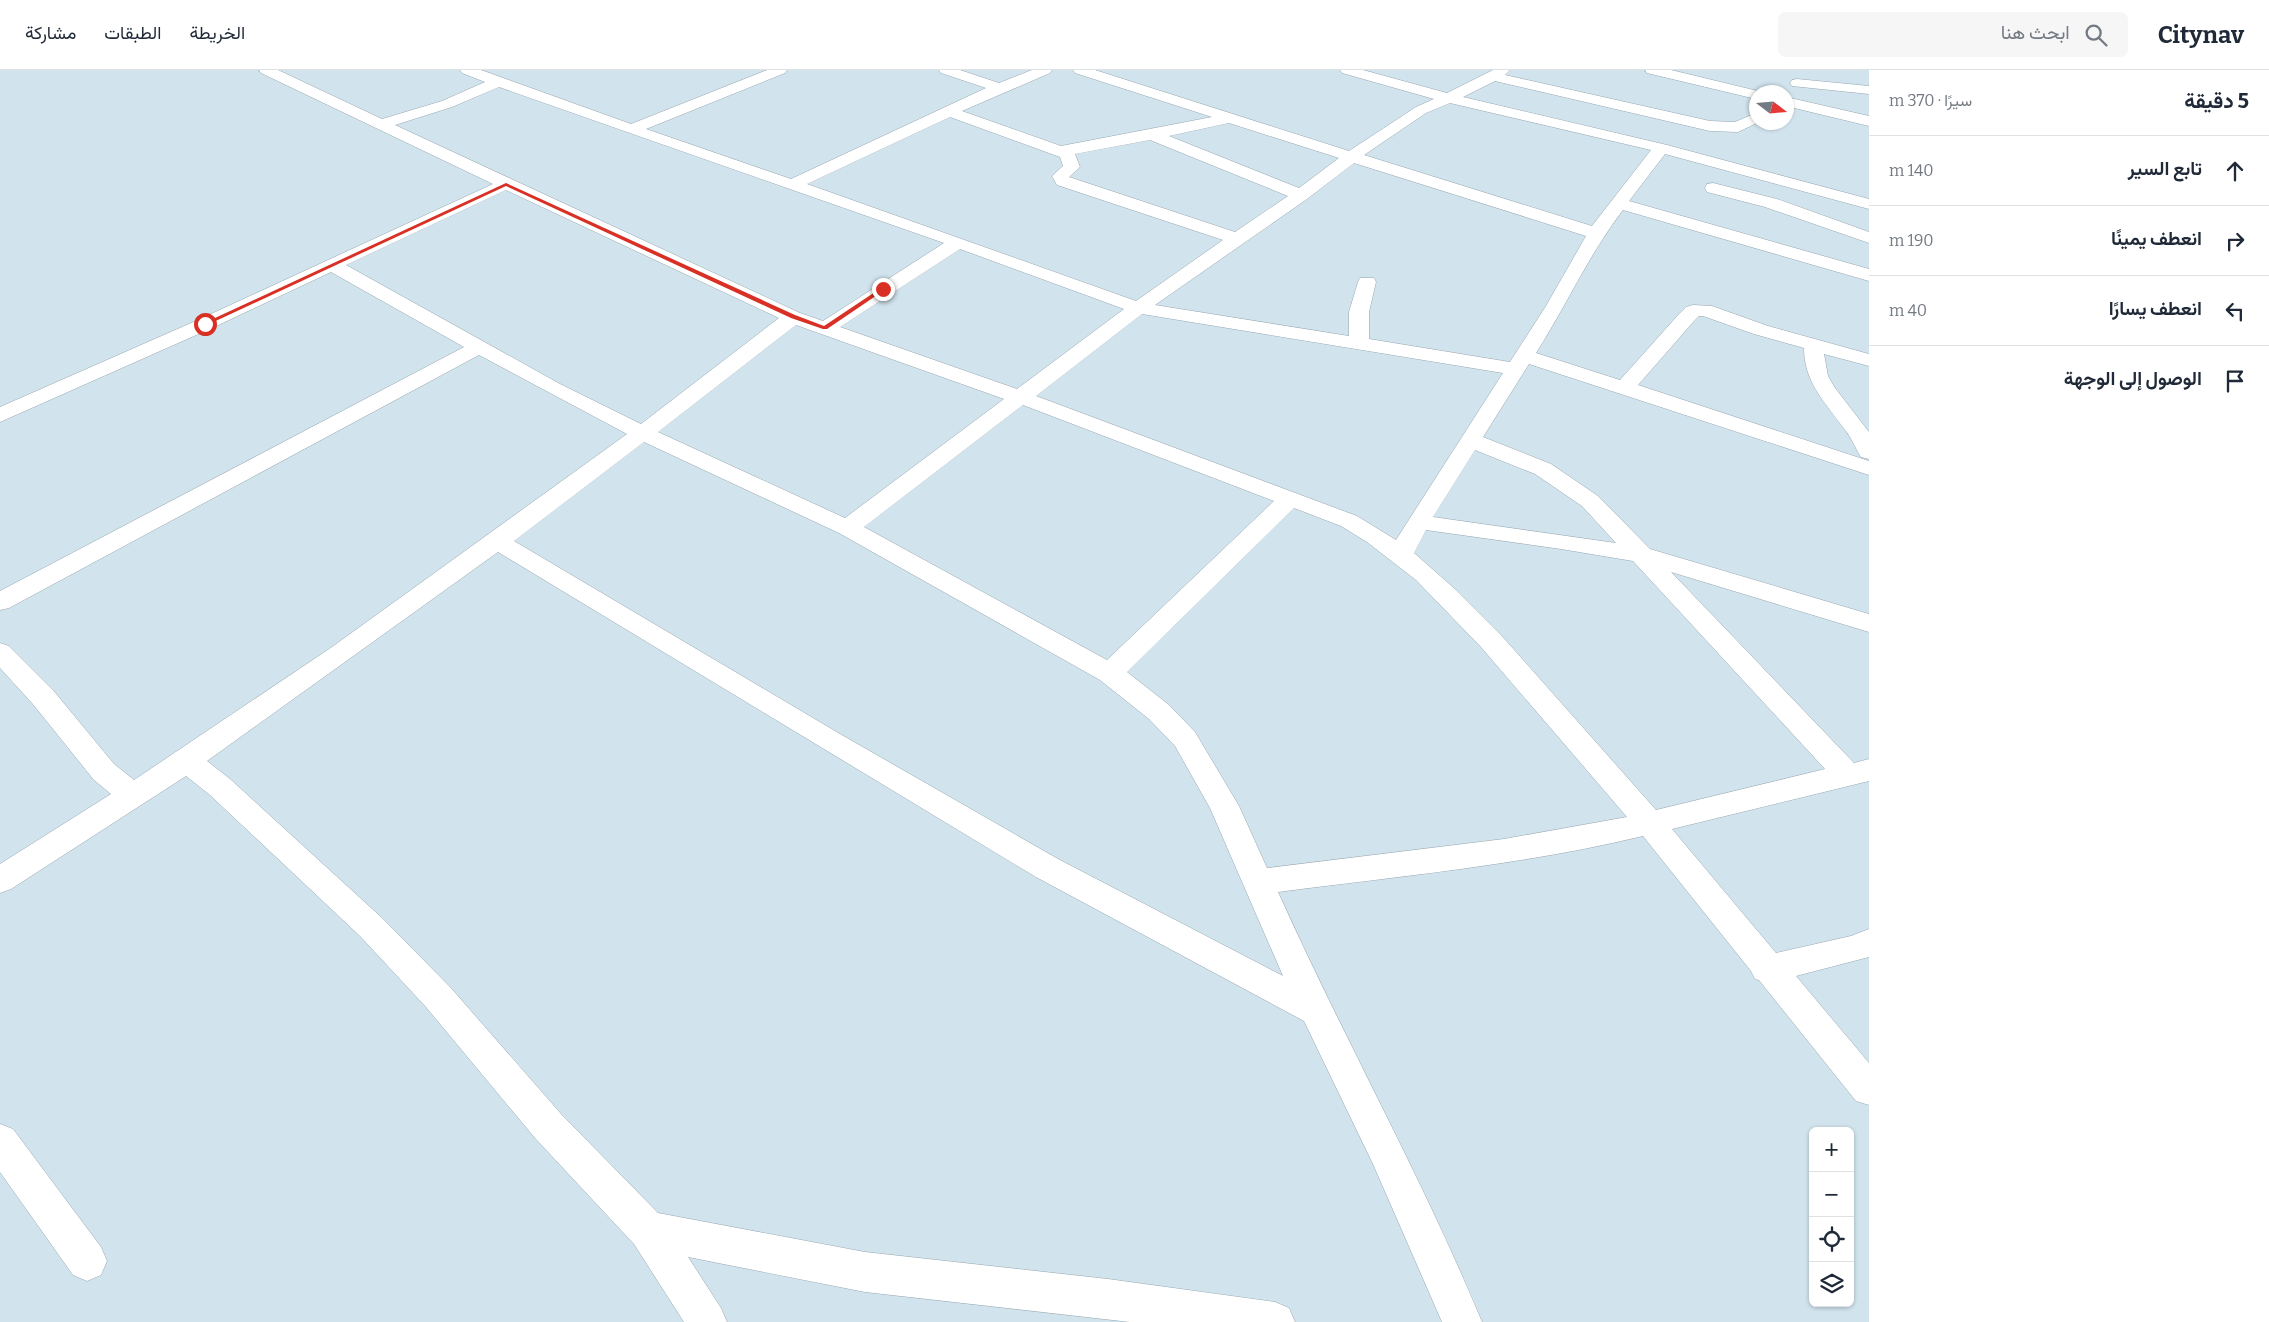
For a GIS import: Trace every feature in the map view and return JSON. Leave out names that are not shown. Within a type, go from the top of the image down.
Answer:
[{"type":"street","points":[[266,70],[793,317],[1020,397],[1289,500],[1349,521],[1373,534],[1419,568],[1492,643],[1651,824],[1767,969],[1869,1089]]},
{"type":"street","points":[[467,70],[630,129],[958,242],[1138,308],[1359,343],[1519,362],[1624,388],[1869,468]]},
{"type":"street","points":[[630,129],[780,70]]},
{"type":"street","points":[[946,70],[999,88]]},
{"type":"street","points":[[790,185],[999,88],[1044,70]]},
{"type":"street","points":[[1080,70],[1353,158],[1596,233]]},
{"type":"street","points":[[1347,70],[1447,98],[1661,148],[1869,204]]},
{"type":"street","points":[[1652,70],[1749,92]]},
{"type":"street","points":[[847,528],[1138,308],[1353,158],[1378,137],[1409,117],[1474,87],[1498,73],[1710,126],[1738,127],[1749,122]]},
{"type":"street","points":[[382,124],[447,104],[499,81]]},
{"type":"street","points":[[1797,83],[1869,90]]},
{"type":"street","points":[[1794,103],[1869,120]]},
{"type":"street","points":[[950,112],[1062,151],[1070,157],[1072,164],[1071,168],[1060,176],[1063,181],[1237,239]]},
{"type":"street","points":[[1062,151],[1152,136],[1229,118]]},
{"type":"street","points":[[1152,136],[1301,195]]},
{"type":"street","points":[[1401,555],[1418,522],[1556,306],[1596,233],[1661,148]]},
{"type":"street","points":[[1771,203],[1787,182]]},
{"type":"street","points":[[0,415],[205,324],[506,184]]},
{"type":"street","points":[[1713,188],[1771,203],[1869,238]]},
{"type":"street","points":[[1618,203],[1869,276]]},
{"type":"street","points":[[825,328],[958,242]]},
{"type":"street","points":[[1845,268],[1869,244]]},
{"type":"street","points":[[332,265],[478,347],[644,434],[730,472],[847,528],[1110,673],[1159,712],[1185,739],[1224,806],[1317,1012],[1387,1154],[1462,1322]]},
{"type":"street","points":[[1359,343],[1359,312],[1367,282]]},
{"type":"street","points":[[1624,388],[1695,310],[1705,310],[1814,345],[1869,360]]},
{"type":"street","points":[[0,880],[187,761],[356,645],[644,434],[793,317]]},
{"type":"street","points":[[1848,355],[1869,343]]},
{"type":"street","points":[[1814,345],[1813,357],[1817,379],[1867,443]]},
{"type":"street","points":[[0,602],[478,347]]},
{"type":"street","points":[[1471,440],[1530,463],[1575,488],[1858,772]]},
{"type":"street","points":[[1110,673],[1289,500]]},
{"type":"street","points":[[1418,522],[1561,541],[1641,556],[1869,623]]},
{"type":"street","points":[[497,541],[830,741],[1047,868],[1317,1012]]},
{"type":"street","points":[[0,652],[42,696],[104,772],[132,795]]},
{"type":"street","points":[[187,761],[220,787],[371,927],[438,997],[548,1126],[592,1174],[648,1230],[707,1322]]},
{"type":"street","points":[[1257,882],[1504,851],[1651,824],[1858,772]]},
{"type":"street","points":[[1767,969],[1853,949],[1869,943]]},
{"type":"street","points":[[0,1141],[87,1261]]},
{"type":"street","points":[[648,1230],[865,1272],[1108,1299],[1275,1322]]},
{"type":"route","points":[[205,324],[506,184],[793,317],[825,328],[883,289]]}]
